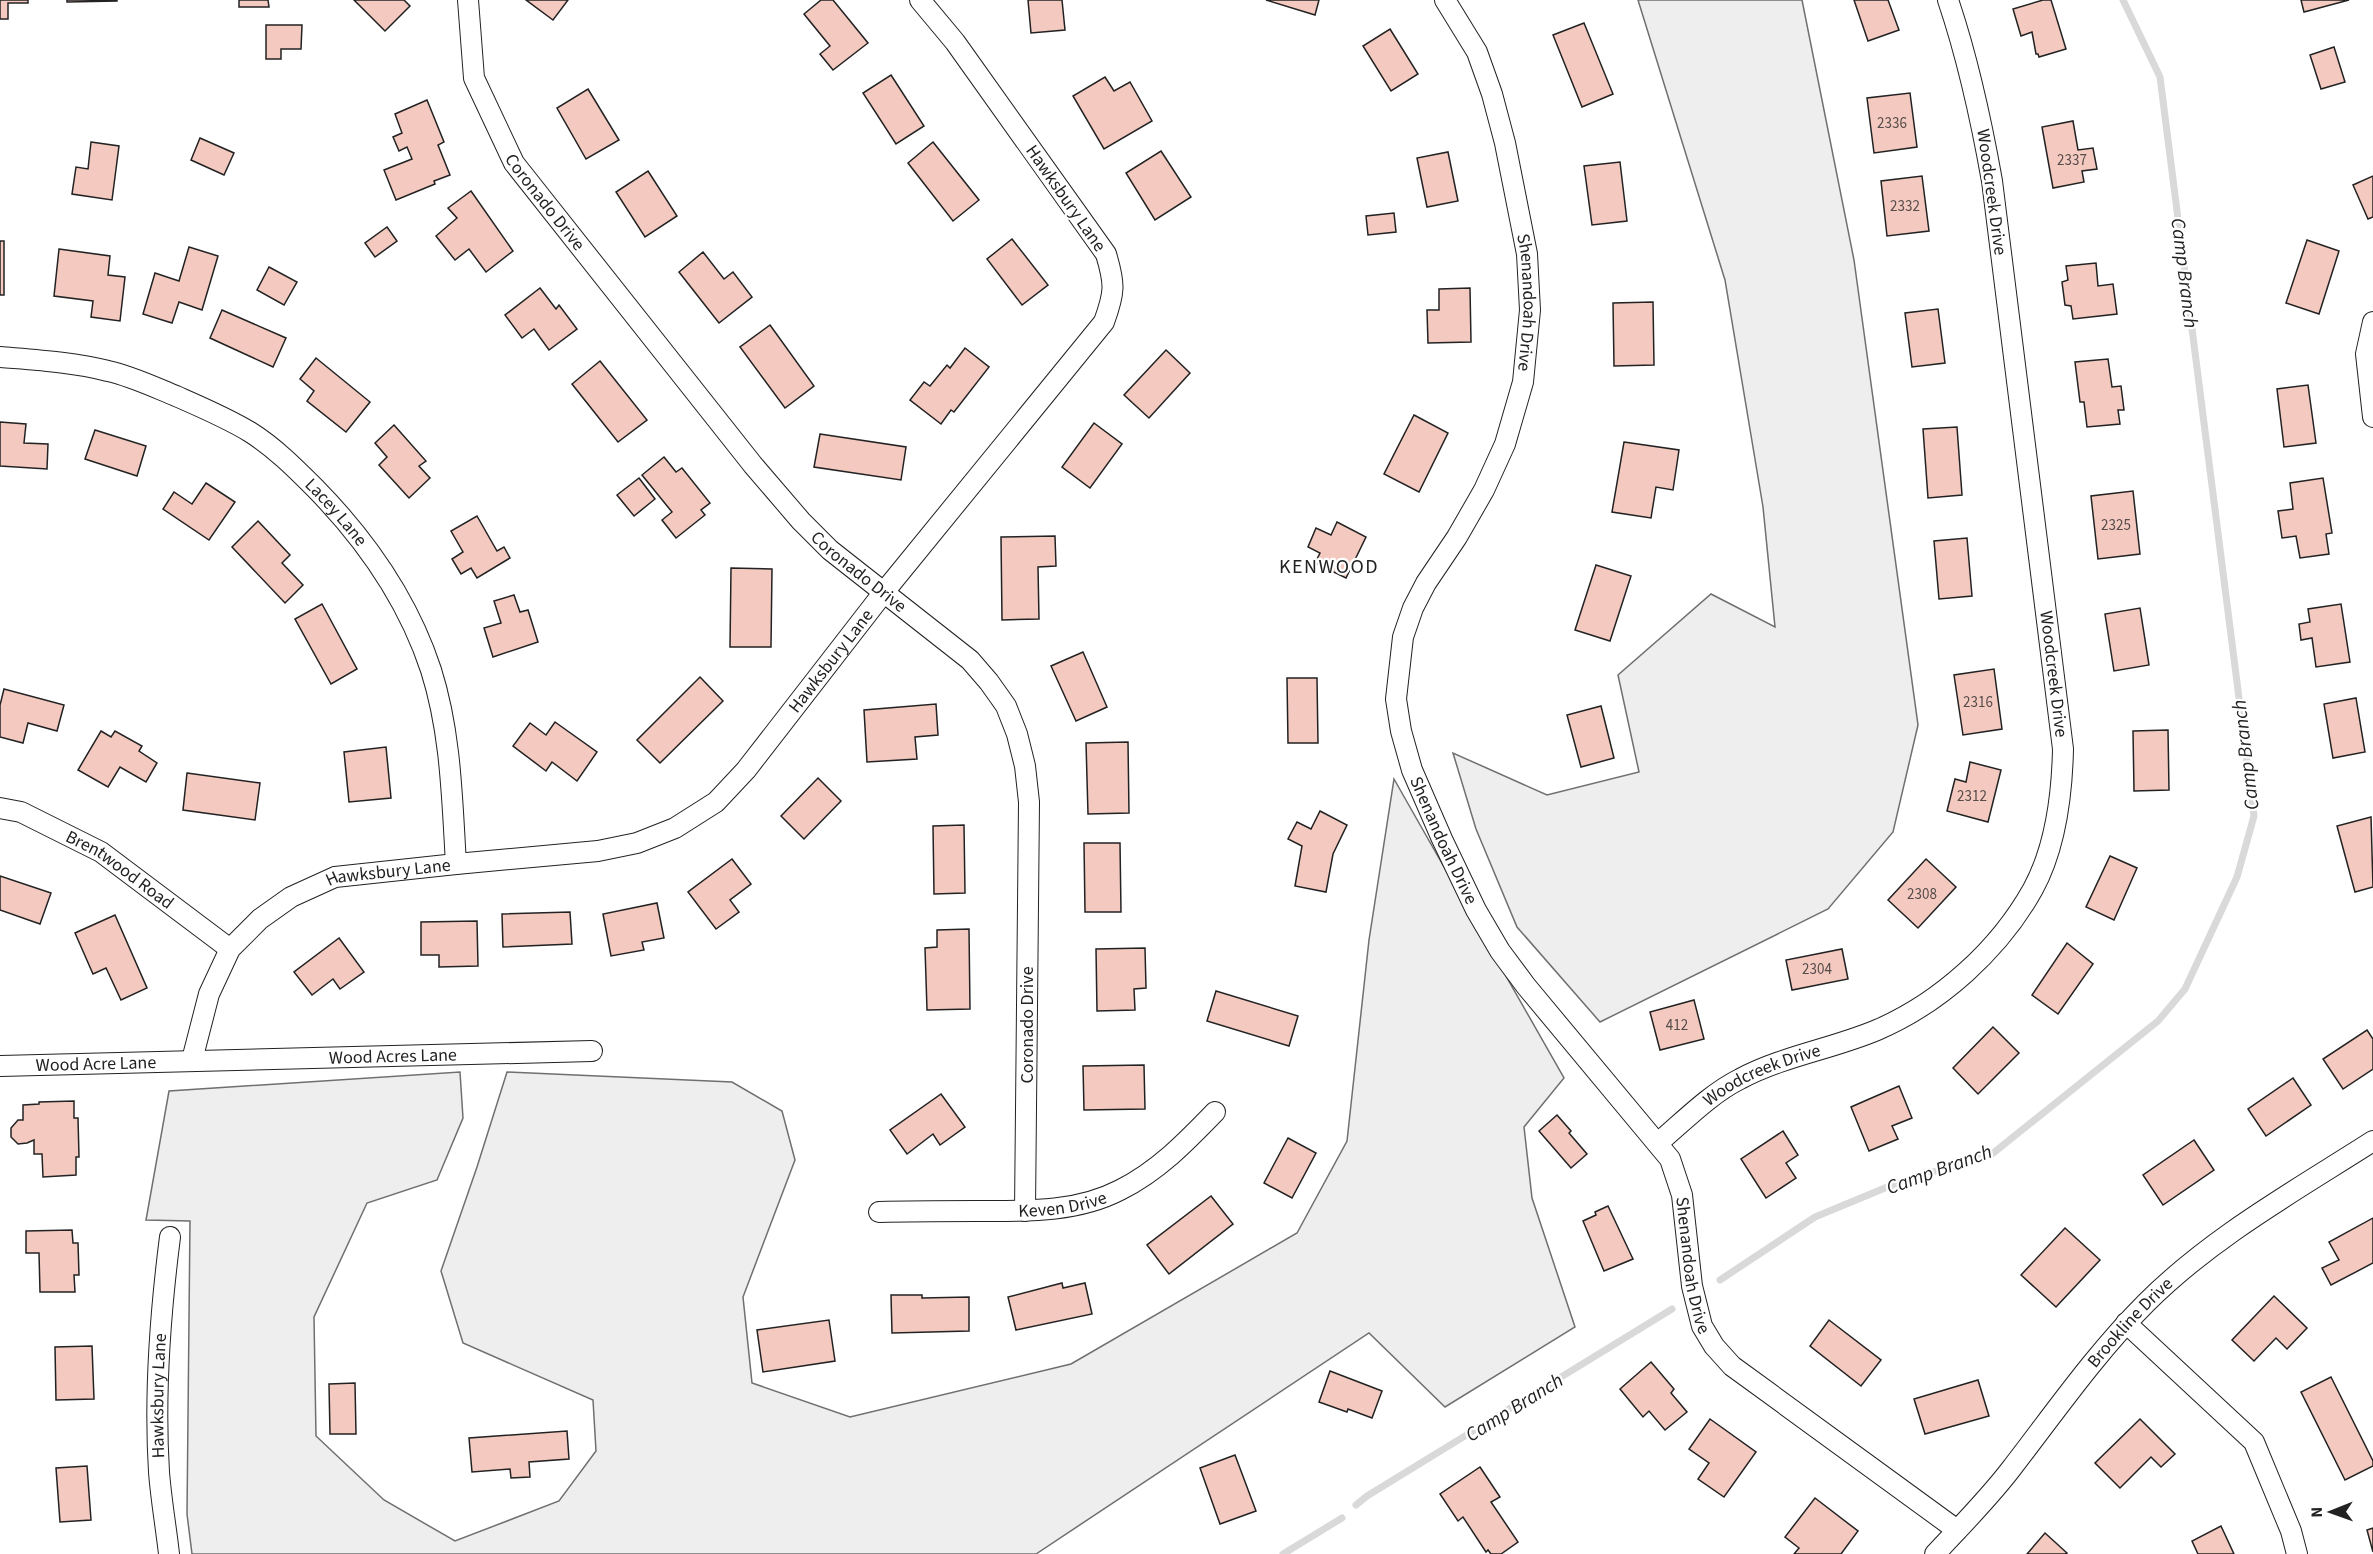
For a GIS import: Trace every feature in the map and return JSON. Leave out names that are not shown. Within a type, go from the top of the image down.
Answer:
[{"type":"street","name":"Coronado Drive","points":[[468,0],[474,78],[514,164],[780,497],[830,550],[970,660],[1006,706],[1017,734],[1025,766],[1029,802],[1025,1211]]},
{"type":"street","name":"Hawksbury Lane","points":[[192,1060],[209,994],[230,950],[260,919],[291,897],[335,877],[598,851],[637,843],[675,828],[716,801],[746,770],[884,592],[1086,347],[1104,322],[1114,295],[1112,273],[1106,254],[955,42],[920,0]]},
{"type":"street","name":"Shenandoah Drive","points":[[1445,0],[1477,52],[1492,94],[1505,143],[1526,245],[1530,310],[1523,382],[1505,444],[1484,490],[1457,537],[1426,582],[1413,608],[1403,637],[1396,699],[1401,731],[1412,770],[1476,910],[1500,951],[1526,986],[1670,1159],[1680,1186],[1692,1286],[1702,1326],[1714,1346],[1732,1366],[1957,1530]]},
{"type":"street","name":"Woodcreek Drive","points":[[1658,1143],[1737,1080],[1775,1063],[1840,1044],[1877,1030],[1913,1012],[1948,987],[1997,939],[2033,889],[2044,862],[2057,817],[2062,786],[2063,749],[1992,181],[1972,83],[1948,0]]},
{"type":"street","points":[[2373,322],[2366,354],[2373,417]]},
{"type":"street","name":"Lacey Lane","points":[[0,357],[59,361],[109,371],[157,387],[251,432],[295,467],[330,503],[363,542],[392,583],[414,624],[428,662],[442,712],[450,760],[456,864]]},
{"type":"street","name":"Brentwood Road","points":[[0,808],[21,812],[101,852],[230,950]]},
{"type":"street","name":"Wood Acres Lane","points":[[192,1060],[592,1051]]},
{"type":"street","name":"Wood Acre Lane","points":[[0,1066],[192,1060]]},
{"type":"street","name":"Keven Drive","points":[[879,1212],[1025,1211],[1085,1204],[1119,1191],[1154,1170],[1179,1150],[1215,1112]]},
{"type":"street","name":"Brookline Drive","points":[[1935,1554],[2004,1478],[2075,1384],[2126,1323],[2165,1284],[2215,1244],[2373,1142]]},
{"type":"street","name":"Hawksbury Lane","points":[[169,1554],[159,1472],[157,1388],[160,1315],[170,1237]]},
{"type":"street","points":[[2126,1323],[2254,1442],[2291,1531],[2297,1554]]},
{"type":"shaded area","points":[[1638,0],[1802,0],[1854,260],[1918,725],[1893,832],[1828,909],[1600,1022],[1517,927],[1476,829],[1453,753],[1547,795],[1639,772],[1618,675],[1711,594],[1775,627],[1763,507],[1725,280]]},
{"type":"shaded area","points":[[1394,779],[1564,1078],[1524,1127],[1532,1198],[1575,1327],[1445,1407],[1369,1333],[1036,1554],[192,1554],[187,1514],[190,1221],[146,1220],[169,1091],[460,1072],[463,1118],[437,1180],[367,1203],[314,1317],[316,1436],[384,1500],[455,1541],[559,1501],[596,1451],[593,1400],[463,1343],[441,1271],[507,1072],[732,1082],[782,1111],[795,1160],[743,1297],[752,1383],[850,1417],[1071,1364],[1297,1233],[1347,1141],[1369,940]]},
{"type":"building","points":[[0,0],[28,0],[28,3],[8,3],[8,19],[0,19]]},
{"type":"building","points":[[67,0],[117,0],[117,1],[67,2]]},
{"type":"building","points":[[239,0],[268,0],[269,7],[239,7]]},
{"type":"building","points":[[354,0],[404,0],[410,6],[385,31]]},
{"type":"building","points":[[526,0],[568,0],[553,20]]},
{"type":"building","points":[[821,0],[833,0],[868,43],[833,70],[820,54],[830,46],[804,14]]},
{"type":"building","points":[[1028,0],[1062,0],[1065,30],[1031,33]]},
{"type":"building","points":[[1266,0],[1319,0],[1315,15]]},
{"type":"building","points":[[1854,0],[1888,0],[1899,30],[1868,41]]},
{"type":"building","points":[[2043,0],[2051,0],[2066,49],[2039,57],[2036,54],[2032,32],[2021,36],[2013,9]]},
{"type":"building","points":[[2301,0],[2349,0],[2304,12]]},
{"type":"building","points":[[1584,23],[1613,94],[1582,107],[1553,35]]},
{"type":"building","points":[[266,25],[302,25],[301,49],[281,49],[281,59],[266,59]]},
{"type":"building","points":[[1390,29],[1418,74],[1391,91],[1363,46]]},
{"type":"building","points":[[2334,47],[2345,82],[2321,89],[2310,55]]},
{"type":"building","points":[[891,75],[924,126],[896,144],[863,93]]},
{"type":"building","points":[[1105,77],[1114,91],[1130,82],[1152,121],[1104,149],[1073,96]]},
{"type":"building","points":[[588,89],[619,140],[586,159],[557,108]]},
{"type":"building","points":[[1910,93],[1917,147],[1874,153],[1867,98]]},
{"type":"building","points":[[427,100],[444,142],[438,145],[450,175],[434,181],[435,184],[396,200],[384,170],[412,159],[407,147],[399,151],[393,137],[402,133],[395,114]]},
{"type":"building","points":[[2073,121],[2078,150],[2093,148],[2097,169],[2082,171],[2084,182],[2053,188],[2042,127]]},
{"type":"building","points":[[200,138],[234,153],[224,175],[191,160]]},
{"type":"building","points":[[91,142],[119,146],[112,200],[72,194],[76,167],[88,169]]},
{"type":"building","points":[[933,142],[979,200],[953,221],[908,163]]},
{"type":"building","points":[[1161,151],[1191,197],[1155,220],[1126,173]]},
{"type":"building","points":[[1448,152],[1458,201],[1427,207],[1417,158]]},
{"type":"building","points":[[1620,162],[1627,221],[1592,225],[1584,166]]},
{"type":"building","points":[[648,171],[677,216],[645,237],[616,192]]},
{"type":"building","points":[[1922,176],[1929,231],[1887,236],[1881,181]]},
{"type":"building","points":[[2373,176],[2373,217],[2368,219],[2353,185]]},
{"type":"building","points":[[471,191],[513,251],[486,272],[469,249],[455,260],[436,236],[457,218],[448,208]]},
{"type":"building","points":[[1394,213],[1396,232],[1368,235],[1366,216]]},
{"type":"building","points":[[387,227],[397,241],[375,257],[365,243]]},
{"type":"building","points":[[1012,239],[1048,285],[1022,305],[987,259]]},
{"type":"building","points":[[2307,240],[2339,251],[2319,314],[2286,303]]},
{"type":"building","points":[[0,241],[4,241],[4,295],[0,295]]},
{"type":"building","points":[[189,247],[218,256],[202,310],[179,302],[172,323],[143,314],[155,273],[179,281]]},
{"type":"building","points":[[59,249],[110,256],[108,275],[125,277],[120,321],[91,317],[93,301],[54,296]]},
{"type":"building","points":[[703,252],[724,279],[733,272],[752,297],[719,323],[679,272]]},
{"type":"building","points":[[2096,263],[2098,286],[2113,284],[2117,314],[2073,319],[2071,306],[2065,305],[2062,282],[2068,280],[2066,266]]},
{"type":"building","points":[[269,267],[297,282],[284,305],[257,290]]},
{"type":"building","points":[[540,288],[556,309],[559,305],[577,329],[549,350],[534,329],[522,338],[505,315]]},
{"type":"building","points":[[1470,288],[1471,342],[1428,343],[1427,310],[1439,310],[1439,289]]},
{"type":"building","points":[[1653,302],[1654,365],[1614,366],[1613,303]]},
{"type":"building","points":[[1938,309],[1945,363],[1912,367],[1905,313]]},
{"type":"building","points":[[222,310],[286,338],[273,367],[210,338]]},
{"type":"building","points":[[770,325],[814,386],[785,408],[740,347]]},
{"type":"building","points":[[965,348],[989,367],[954,412],[951,410],[941,424],[910,400],[924,382],[930,386],[947,365],[950,368]]},
{"type":"building","points":[[1166,350],[1190,373],[1149,418],[1124,395]]},
{"type":"building","points":[[316,358],[370,402],[346,432],[307,401],[314,391],[300,379]]},
{"type":"building","points":[[2108,359],[2112,387],[2121,386],[2124,410],[2118,410],[2120,424],[2087,427],[2084,402],[2080,402],[2075,362]]},
{"type":"building","points":[[600,361],[647,420],[618,442],[572,384]]},
{"type":"building","points":[[2308,385],[2316,443],[2284,447],[2277,389]]},
{"type":"building","points":[[1414,415],[1448,433],[1419,492],[1384,474]]},
{"type":"building","points":[[0,422],[26,424],[24,443],[48,444],[47,469],[0,466]]},
{"type":"building","points":[[1094,423],[1122,444],[1090,488],[1062,467]]},
{"type":"building","points":[[394,425],[426,461],[419,466],[430,478],[409,498],[379,465],[387,457],[375,443]]},
{"type":"building","points":[[1957,427],[1962,495],[1928,498],[1923,429]]},
{"type":"building","points":[[95,430],[146,446],[137,476],[85,459]]},
{"type":"building","points":[[820,434],[906,447],[901,480],[814,467]]},
{"type":"building","points":[[1624,442],[1679,450],[1673,490],[1656,487],[1651,518],[1612,512]]},
{"type":"building","points":[[664,457],[676,472],[682,468],[710,503],[701,510],[705,515],[676,538],[662,520],[672,512],[642,475]]},
{"type":"building","points":[[639,478],[655,499],[634,516],[617,495]]},
{"type":"building","points":[[2323,478],[2332,533],[2326,534],[2329,554],[2300,558],[2296,536],[2282,538],[2278,511],[2293,509],[2290,483]]},
{"type":"building","points":[[206,483],[235,502],[209,540],[163,509],[174,492],[192,504]]},
{"type":"building","points":[[2133,491],[2140,554],[2098,559],[2091,496]]},
{"type":"building","points":[[477,516],[497,551],[504,547],[510,558],[477,578],[471,568],[461,574],[452,559],[463,552],[451,531]]},
{"type":"building","points":[[258,521],[290,555],[282,563],[303,585],[285,603],[232,547]]},
{"type":"building","points":[[1337,522],[1366,537],[1346,578],[1315,563],[1320,553],[1308,547],[1316,528],[1331,535]]},
{"type":"building","points":[[1055,536],[1056,566],[1038,567],[1039,619],[1002,620],[1001,537]]},
{"type":"building","points":[[1967,538],[1972,596],[1939,599],[1934,541]]},
{"type":"building","points":[[1596,565],[1631,576],[1610,641],[1575,630]]},
{"type":"building","points":[[731,568],[772,569],[771,647],[730,647]]},
{"type":"building","points":[[514,595],[520,612],[528,610],[538,642],[493,657],[484,628],[501,623],[494,601]]},
{"type":"building","points":[[322,604],[357,669],[331,684],[295,619]]},
{"type":"building","points":[[2341,604],[2350,662],[2316,667],[2312,638],[2301,640],[2299,624],[2310,622],[2308,609]]},
{"type":"building","points":[[2140,608],[2149,665],[2114,671],[2105,614]]},
{"type":"building","points":[[1083,652],[1107,707],[1076,721],[1051,666]]},
{"type":"building","points":[[1994,669],[2002,729],[1963,735],[1954,675]]},
{"type":"building","points":[[700,677],[723,701],[660,763],[637,740]]},
{"type":"building","points":[[1287,678],[1317,678],[1318,743],[1288,743]]},
{"type":"building","points":[[4,689],[64,705],[57,731],[28,723],[23,743],[0,737],[0,705]]},
{"type":"building","points":[[2356,698],[2365,752],[2333,758],[2324,704]]},
{"type":"building","points":[[936,704],[938,735],[915,737],[917,759],[867,762],[864,710]]},
{"type":"building","points":[[1601,706],[1614,758],[1581,767],[1567,715]]},
{"type":"building","points":[[555,722],[597,752],[577,781],[552,762],[546,771],[513,746],[530,723],[546,735]]},
{"type":"building","points":[[2168,730],[2169,790],[2134,791],[2133,731]]},
{"type":"building","points":[[101,731],[111,737],[115,731],[142,746],[139,751],[157,763],[146,782],[120,767],[108,787],[78,770]]},
{"type":"building","points":[[1128,742],[1129,813],[1088,814],[1086,743]]},
{"type":"building","points":[[386,747],[391,798],[349,802],[344,752]]},
{"type":"building","points":[[1970,762],[2001,770],[1988,822],[1947,811],[1955,779],[1966,782]]},
{"type":"building","points":[[187,773],[260,783],[255,820],[183,810]]},
{"type":"building","points":[[818,778],[841,801],[804,839],[781,816]]},
{"type":"building","points":[[1320,811],[1347,825],[1333,854],[1326,892],[1295,886],[1302,846],[1288,839],[1297,822],[1311,829]]},
{"type":"building","points":[[2371,817],[2373,887],[2355,892],[2337,826]]},
{"type":"building","points":[[964,825],[965,893],[934,894],[933,826]]},
{"type":"building","points":[[1084,843],[1120,843],[1121,912],[1085,912]]},
{"type":"building","points":[[2110,856],[2137,868],[2114,920],[2086,907]]},
{"type":"building","points":[[732,859],[751,884],[730,900],[739,912],[716,929],[688,892]]},
{"type":"building","points":[[1926,859],[1956,887],[1918,928],[1888,900]]},
{"type":"building","points":[[0,876],[51,893],[40,924],[0,910]]},
{"type":"building","points":[[657,903],[664,938],[642,942],[644,950],[611,956],[603,914]]},
{"type":"building","points":[[570,912],[572,944],[503,947],[502,914]]},
{"type":"building","points":[[115,915],[147,988],[121,1000],[106,968],[93,974],[75,933]]},
{"type":"building","points":[[477,921],[478,966],[439,967],[439,955],[421,955],[421,922]]},
{"type":"building","points":[[969,929],[970,1009],[927,1010],[925,948],[937,947],[937,930]]},
{"type":"building","points":[[339,938],[364,972],[340,989],[333,979],[312,995],[294,972]]},
{"type":"building","points":[[2067,943],[2093,964],[2058,1014],[2032,995]]},
{"type":"building","points":[[1145,948],[1146,988],[1134,989],[1135,1010],[1097,1011],[1096,949]]},
{"type":"building","points":[[1842,949],[1848,979],[1792,990],[1786,960]]},
{"type":"building","points":[[1216,991],[1298,1016],[1289,1046],[1207,1021]]},
{"type":"building","points":[[1694,1000],[1704,1039],[1660,1050],[1650,1012]]},
{"type":"building","points":[[1993,1027],[2019,1053],[1978,1094],[1953,1068]]},
{"type":"building","points":[[2367,1030],[2373,1039],[2373,1069],[2343,1089],[2323,1059]]},
{"type":"building","points":[[1144,1065],[1145,1109],[1084,1110],[1083,1066]]},
{"type":"building","points":[[2293,1078],[2311,1105],[2266,1136],[2248,1109]]},
{"type":"building","points":[[1899,1086],[1912,1118],[1892,1126],[1898,1139],[1869,1151],[1851,1107]]},
{"type":"building","points":[[941,1094],[965,1127],[940,1145],[933,1134],[907,1154],[890,1130]]},
{"type":"building","points":[[74,1101],[74,1118],[78,1118],[79,1157],[76,1157],[76,1175],[43,1177],[42,1154],[34,1154],[34,1140],[18,1144],[11,1137],[11,1128],[18,1120],[23,1120],[23,1105]]},
{"type":"building","points":[[1557,1115],[1587,1154],[1571,1168],[1539,1131]]},
{"type":"building","points":[[1783,1131],[1798,1155],[1786,1163],[1796,1178],[1766,1198],[1741,1159]]},
{"type":"building","points":[[1288,1138],[1316,1153],[1292,1198],[1264,1183]]},
{"type":"building","points":[[2194,1140],[2214,1170],[2163,1205],[2143,1175]]},
{"type":"building","points":[[1211,1196],[1233,1224],[1169,1274],[1147,1245]]},
{"type":"building","points":[[1608,1206],[1633,1259],[1604,1271],[1583,1221]]},
{"type":"building","points":[[2373,1218],[2373,1263],[2331,1285],[2322,1268],[2339,1260],[2329,1242]]},
{"type":"building","points":[[2065,1228],[2100,1260],[2056,1307],[2021,1275]]},
{"type":"building","points":[[72,1230],[73,1243],[78,1243],[79,1275],[74,1275],[75,1292],[40,1292],[39,1253],[26,1253],[26,1231]]},
{"type":"building","points":[[1062,1283],[1063,1288],[1085,1283],[1092,1314],[1016,1330],[1008,1297]]},
{"type":"building","points":[[891,1295],[922,1295],[922,1298],[969,1297],[969,1331],[892,1333]]},
{"type":"building","points":[[2274,1296],[2307,1328],[2287,1349],[2276,1338],[2254,1361],[2232,1340]]},
{"type":"building","points":[[829,1320],[835,1361],[763,1372],[757,1330]]},
{"type":"building","points":[[1829,1320],[1881,1360],[1861,1386],[1810,1346]]},
{"type":"building","points":[[92,1346],[94,1399],[56,1400],[55,1347]]},
{"type":"building","points":[[1651,1362],[1674,1389],[1671,1393],[1687,1412],[1665,1430],[1649,1411],[1643,1417],[1620,1389]]},
{"type":"building","points":[[1330,1371],[1382,1391],[1372,1418],[1319,1402]]},
{"type":"building","points":[[2331,1377],[2373,1461],[2373,1466],[2345,1480],[2301,1392]]},
{"type":"building","points":[[1978,1380],[1989,1416],[1925,1434],[1914,1399]]},
{"type":"building","points":[[355,1383],[356,1434],[330,1434],[329,1384]]},
{"type":"building","points":[[1710,1419],[1756,1452],[1724,1497],[1698,1479],[1709,1463],[1689,1449]]},
{"type":"building","points":[[2140,1419],[2175,1454],[2161,1467],[2151,1457],[2120,1488],[2095,1463]]},
{"type":"building","points":[[567,1431],[569,1459],[529,1462],[530,1477],[511,1478],[510,1469],[472,1472],[469,1438]]},
{"type":"building","points":[[1235,1455],[1256,1511],[1220,1524],[1200,1468]]},
{"type":"building","points":[[87,1466],[91,1520],[60,1522],[56,1468]]},
{"type":"building","points":[[1480,1467],[1500,1497],[1491,1502],[1518,1542],[1501,1554],[1491,1554],[1488,1550],[1486,1552],[1463,1517],[1458,1521],[1440,1494]]},
{"type":"building","points":[[1815,1498],[1858,1531],[1841,1554],[1794,1554],[1799,1548],[1785,1537]]},
{"type":"building","points":[[2221,1526],[2234,1554],[2198,1554],[2192,1541]]},
{"type":"building","points":[[2373,1528],[2373,1552],[2367,1530]]},
{"type":"building","points":[[2045,1533],[2067,1553],[2027,1554]]},
{"type":"waterway","name":"Camp Branch","points":[[1720,1280],[1815,1217],[1897,1183],[1992,1154],[2158,1021],[2185,989],[2237,877],[2254,816],[2160,77],[2123,0]]},
{"type":"waterway","name":"Camp Branch","points":[[1356,1505],[1367,1496],[1672,1309]]},
{"type":"waterway","name":"Camp Branch","points":[[1283,1554],[1342,1518]]},
{"type":"district","name":"KENWOOD","points":[[1329,566]]}]
